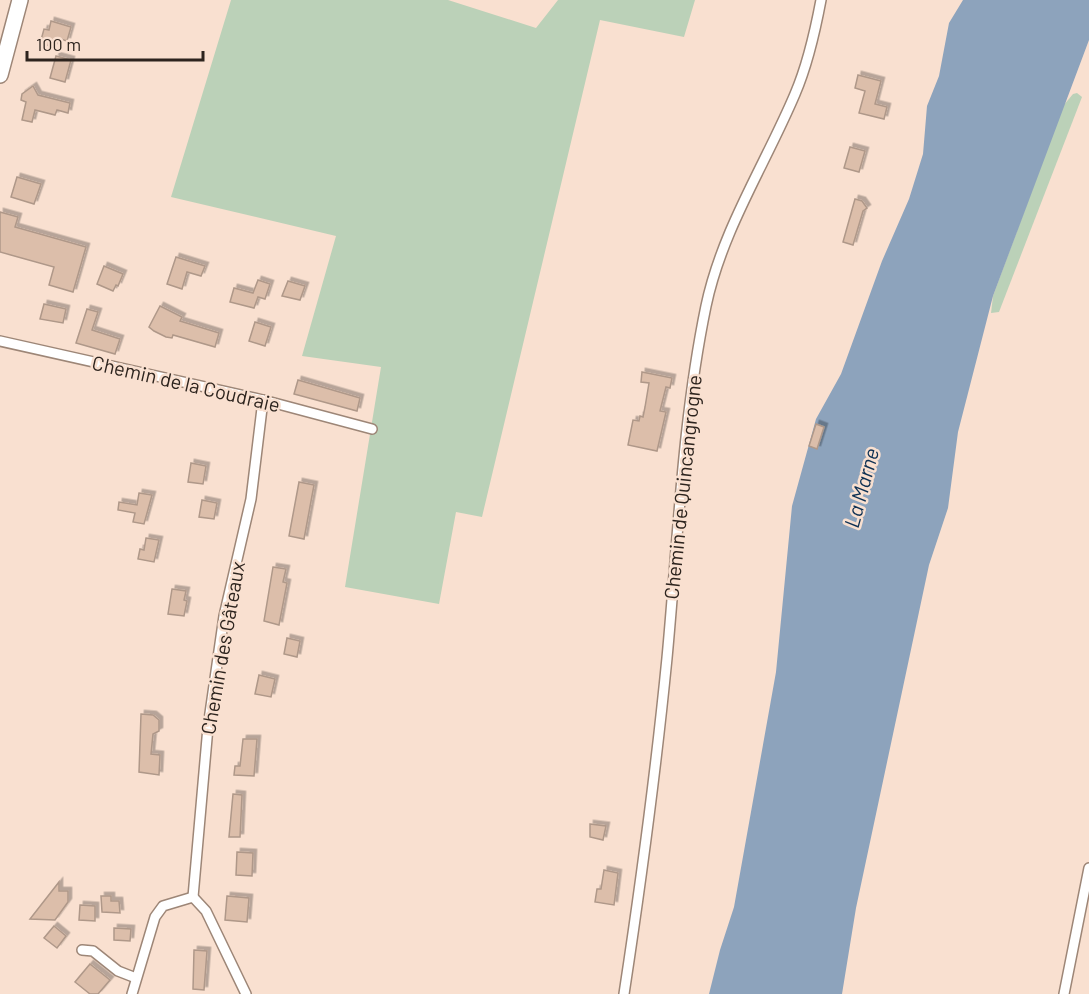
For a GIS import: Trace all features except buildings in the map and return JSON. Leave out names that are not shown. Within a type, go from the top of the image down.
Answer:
[{"type":"main road","points":[[0,75],[20,0]]},
{"type":"street","name":"Chemin de Quincangrogne","points":[[624,994],[644,864],[667,659],[680,497],[696,366],[707,303],[718,260],[729,232],[796,92],[821,0]]},
{"type":"street","name":"Chemin de la Coudraie","points":[[0,341],[263,400],[372,429]]},
{"type":"street","name":"Chemin des Gâteaux","points":[[193,897],[208,727],[224,616],[251,499],[263,400]]},
{"type":"street","points":[[1064,994],[1089,868]]},
{"type":"street","points":[[132,994],[155,917],[163,906],[193,897],[206,911],[246,994]]},
{"type":"street","points":[[82,950],[93,951],[118,971],[136,978]]},
{"type":"green space","points":[[231,0],[448,0],[536,28],[558,0],[695,0],[684,37],[600,20],[482,517],[456,512],[439,604],[345,587],[381,367],[302,356],[336,236],[171,197]]},
{"type":"green space","points":[[1077,93],[1082,97],[999,312],[991,313],[993,296],[1063,106],[1073,94]]},
{"type":"water","name":"La Marne","points":[[963,0],[1089,0],[1089,40],[993,296],[958,432],[948,508],[929,565],[856,908],[842,994],[709,994],[734,907],[776,672],[792,506],[816,419],[841,374],[882,261],[909,199],[923,154],[927,106],[939,76],[949,23]]}]
